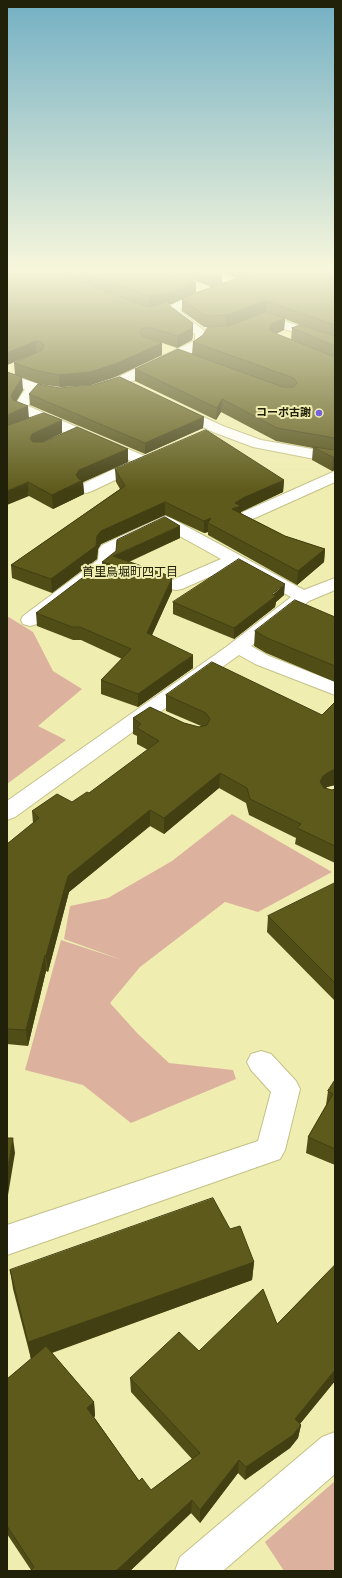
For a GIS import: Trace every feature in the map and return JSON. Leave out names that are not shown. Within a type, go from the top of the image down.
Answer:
[{"type":"street","points":[[7,378],[36,388],[60,393],[82,392],[121,382],[178,355],[197,344]]},
{"type":"street","points":[[163,349],[193,360]]},
{"type":"street","points":[[121,382],[135,388]]},
{"type":"street","points":[[36,388],[30,392],[20,408],[78,433],[151,458],[86,488]]},
{"type":"street","points":[[163,402],[218,429],[258,444],[334,456]]},
{"type":"street","points":[[26,427],[45,419]]},
{"type":"street","points":[[198,438],[218,429]]},
{"type":"street","points":[[58,442],[78,433]]},
{"type":"street","points":[[249,515],[335,476]]},
{"type":"street","points":[[30,620],[95,579],[106,562],[108,549],[158,518],[305,603]]},
{"type":"street","points":[[176,585],[232,560]]},
{"type":"street","points":[[7,812],[79,759],[149,712],[238,647],[335,583]]},
{"type":"street","points":[[238,647],[269,663],[335,690]]},
{"type":"street","points":[[149,712],[170,722]]},
{"type":"street","points":[[7,1240],[270,1150],[286,1089],[261,1062]]},
{"type":"street","points":[[194,1571],[335,1450]]},
{"type":"shaded area","points":[[7,616],[33,632],[53,671],[82,689],[38,726],[66,740],[7,784]]},
{"type":"shaded area","points":[[232,814],[332,872],[258,912],[225,902],[140,967],[110,1003],[138,1034],[169,1063],[233,1070],[236,1079],[131,1123],[83,1085],[25,1070],[61,940],[122,960],[64,939],[70,906],[108,898],[172,861]]},
{"type":"shaded area","points":[[335,1481],[335,1571],[284,1571],[265,1542]]},
{"type":"building","points":[[7,344],[30,344],[7,353]]},
{"type":"building","points":[[43,344],[161,344],[115,364],[90,372],[59,375],[38,371],[14,363],[42,350],[44,345]]},
{"type":"building","points":[[198,344],[301,344],[335,357],[335,438],[277,428],[222,399],[217,408],[135,369],[178,349],[283,387],[294,387],[297,383],[294,378]]},
{"type":"building","points":[[7,372],[22,377],[11,396],[13,400],[28,406],[7,415]]},
{"type":"building","points":[[120,377],[204,417],[145,443],[29,394],[38,384],[59,388],[93,385]]},
{"type":"building","points":[[44,413],[62,420],[32,434],[30,439],[33,442],[44,442],[77,427],[128,449],[79,470],[76,475],[79,479],[83,480],[52,495],[28,482],[7,491],[7,426]]},
{"type":"building","points":[[206,430],[284,480],[243,498],[235,503],[241,506],[232,509],[285,536],[325,549],[298,571],[208,523],[211,518],[204,521],[165,502],[101,531],[97,536],[96,546],[51,579],[11,565],[125,486],[115,469]]},
{"type":"building","points":[[313,447],[335,450],[335,457],[333,457]]},
{"type":"building","points":[[165,517],[180,526],[113,556],[172,578],[147,633],[193,655],[138,694],[101,680],[131,649],[80,627],[72,627],[36,613],[90,572],[108,578],[116,576],[119,571],[116,566],[102,562],[116,551],[117,540]]},
{"type":"building","points":[[239,559],[285,584],[272,594],[276,596],[234,628],[173,602]]},
{"type":"building","points":[[295,600],[335,617],[335,666],[267,638],[255,631]]},
{"type":"building","points":[[212,662],[322,715],[335,702],[335,769],[323,776],[320,782],[324,788],[332,790],[335,789],[335,846],[297,828],[301,824],[250,799],[247,788],[220,773],[164,818],[150,810],[68,876],[46,956],[45,955],[26,1030],[7,1029],[7,844],[39,818],[32,811],[57,794],[72,802],[87,792],[89,793],[159,741],[137,728],[141,724],[133,718],[150,707],[184,723],[199,727],[207,725],[210,719],[206,713],[166,695]]},
{"type":"building","points":[[335,883],[335,983],[268,916]]},
{"type":"building","points":[[335,1080],[335,1149],[308,1137],[333,1094],[328,1091]]},
{"type":"building","points":[[7,1138],[13,1138],[7,1171]]},
{"type":"building","points":[[213,1198],[230,1229],[240,1226],[254,1262],[28,1342],[10,1270]]},
{"type":"building","points":[[335,1265],[335,1370],[295,1419],[301,1425],[293,1435],[246,1467],[239,1460],[200,1510],[192,1500],[116,1571],[30,1571],[34,1567],[7,1526],[7,1379],[46,1346],[94,1402],[87,1408],[139,1481],[142,1478],[151,1490],[200,1453],[130,1378],[179,1332],[199,1351],[263,1289],[277,1324]]},
{"type":"place","name":"コーポ古謝","points":[[319,413]]},
{"type":"district","name":"首里鳥堀町四丁目","points":[[130,572]]}]
